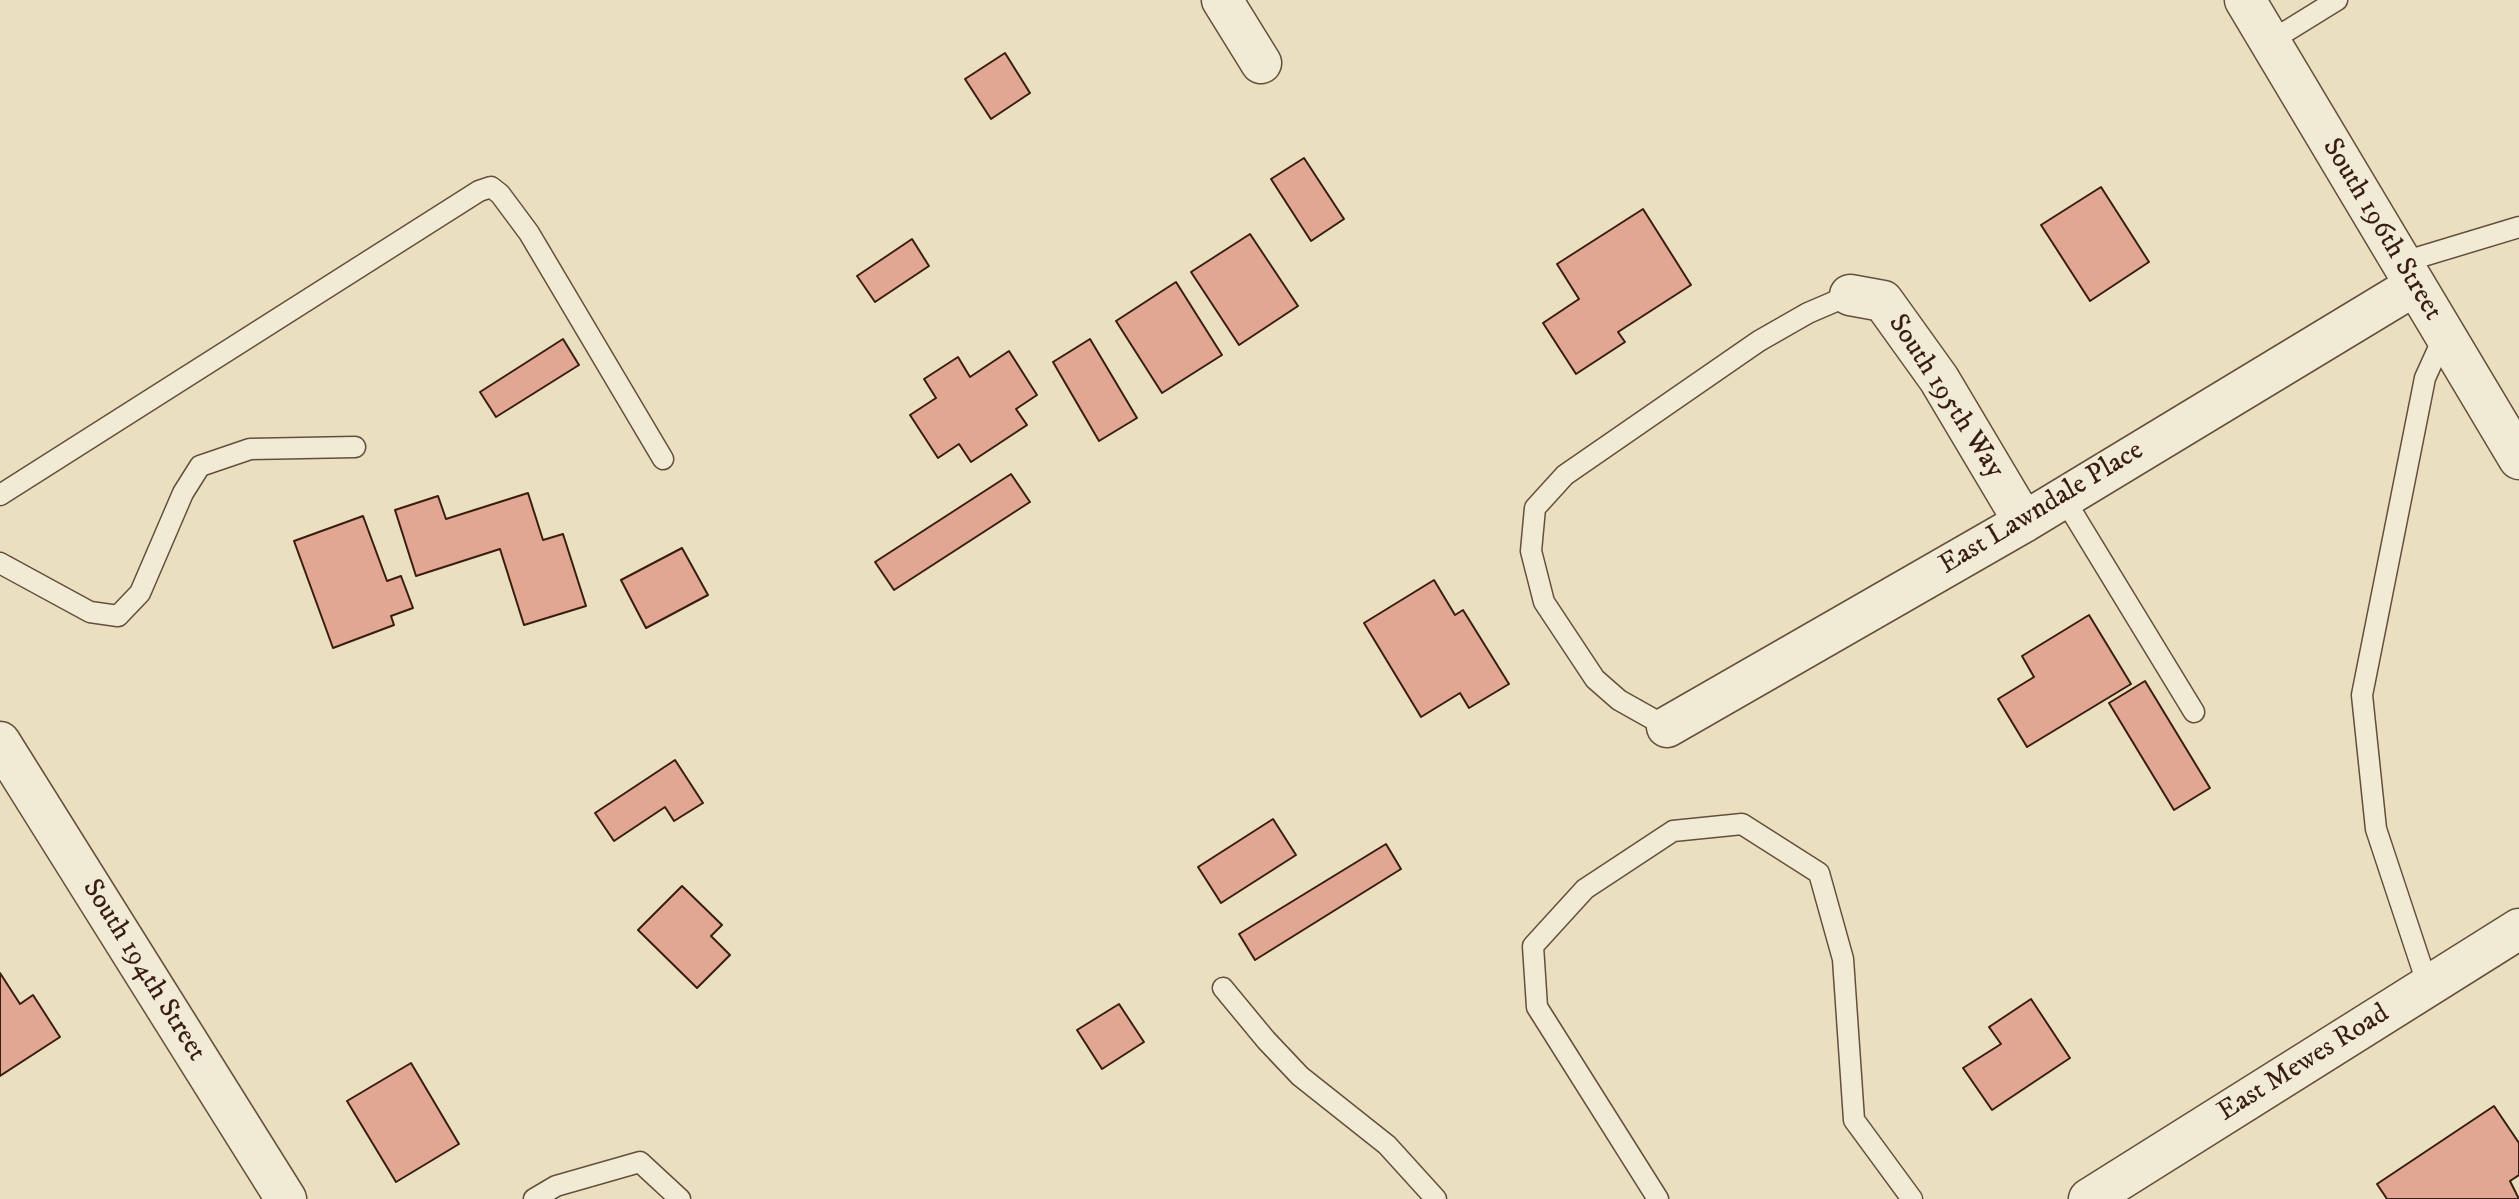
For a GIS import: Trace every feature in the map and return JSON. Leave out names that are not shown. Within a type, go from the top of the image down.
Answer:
[{"type":"street","points":[[1222,0],[1261,63]]},
{"type":"street","name":"South 196th Street","points":[[2245,0],[2519,459]]},
{"type":"street","name":"East Lawndale Place","points":[[1667,727],[2024,522],[2407,275]]},
{"type":"street","name":"South 195th Way","points":[[1850,295],[1883,301],[1939,379],[2024,522]]},
{"type":"street","name":"South 194th Street","points":[[0,742],[286,1199]]},
{"type":"street","name":"East Mewes Road","points":[[2089,1199],[2519,929]]},
{"type":"lane","points":[[2269,42],[2337,0]]},
{"type":"lane","points":[[0,495],[479,191],[491,187],[500,194],[529,233],[663,459]]},
{"type":"lane","points":[[2407,275],[2519,227]]},
{"type":"lane","points":[[1667,727],[1619,700],[1595,679],[1544,602],[1531,551],[1535,508],[1565,475],[1759,341],[1808,313],[1850,295]]},
{"type":"lane","points":[[2428,986],[2376,829],[2362,695],[2425,378],[2444,336]]},
{"type":"lane","points":[[0,563],[90,612],[118,616],[140,593],[183,493],[200,466],[250,449],[355,447]]},
{"type":"lane","points":[[2063,497],[2194,712]]},
{"type":"lane","points":[[1658,1199],[1537,1007],[1533,946],[1585,889],[1673,831],[1742,824],[1819,873],[1843,959],[1854,1120],[1912,1199]]},
{"type":"lane","points":[[1223,988],[1300,1076],[1387,1145],[1436,1199]]},
{"type":"lane","points":[[534,1199],[556,1186],[640,1162],[680,1199]]},
{"type":"building","points":[[1005,53],[1030,93],[991,119],[965,79]]},
{"type":"building","points":[[1304,158],[1344,219],[1311,241],[1271,179]]},
{"type":"building","points":[[2101,187],[2149,262],[2090,301],[2041,225]]},
{"type":"building","points":[[1643,209],[1691,285],[1618,332],[1625,342],[1576,374],[1543,323],[1579,299],[1557,264]]},
{"type":"building","points":[[1250,234],[1298,306],[1239,345],[1191,272]]},
{"type":"building","points":[[912,239],[929,266],[875,302],[857,276]]},
{"type":"building","points":[[1176,282],[1222,355],[1162,393],[1116,321]]},
{"type":"building","points":[[563,339],[579,365],[496,417],[480,392]]},
{"type":"building","points":[[1090,339],[1137,418],[1099,441],[1053,362]]},
{"type":"building","points":[[1009,351],[1037,395],[1016,409],[1027,425],[971,462],[959,444],[938,458],[910,415],[936,398],[924,379],[958,357],[970,377]]},
{"type":"building","points":[[1011,474],[1030,502],[894,590],[875,562]]},
{"type":"building","points":[[528,493],[543,540],[563,534],[586,606],[524,625],[500,549],[416,576],[395,510],[438,496],[446,519]]},
{"type":"building","points":[[363,516],[387,581],[401,576],[413,608],[391,616],[394,625],[333,648],[294,541]]},
{"type":"building","points":[[682,548],[708,595],[646,628],[621,580]]},
{"type":"building","points":[[1434,580],[1455,615],[1463,610],[1509,684],[1469,708],[1460,693],[1421,717],[1364,623]]},
{"type":"building","points":[[2089,615],[2131,684],[2027,747],[1998,699],[2034,677],[2022,656]]},
{"type":"building","points":[[2145,681],[2210,788],[2174,810],[2109,703]]},
{"type":"building","points":[[675,760],[703,803],[674,821],[665,807],[614,841],[595,813]]},
{"type":"building","points":[[1273,819],[1296,855],[1221,903],[1198,867]]},
{"type":"building","points":[[1386,844],[1401,869],[1255,960],[1239,934]]},
{"type":"building","points":[[682,886],[722,925],[711,936],[730,955],[697,988],[638,930]]},
{"type":"building","points":[[0,973],[20,1004],[33,995],[60,1037],[0,1076]]},
{"type":"building","points":[[2031,999],[2070,1058],[1992,1110],[1963,1068],[2001,1044],[1989,1027]]},
{"type":"building","points":[[1119,1004],[1144,1042],[1102,1069],[1077,1030]]},
{"type":"building","points":[[411,1063],[459,1144],[396,1182],[347,1101]]},
{"type":"building","points":[[2494,1106],[2519,1143],[2519,1175],[2510,1181],[2519,1199],[2387,1199],[2377,1184]]}]
